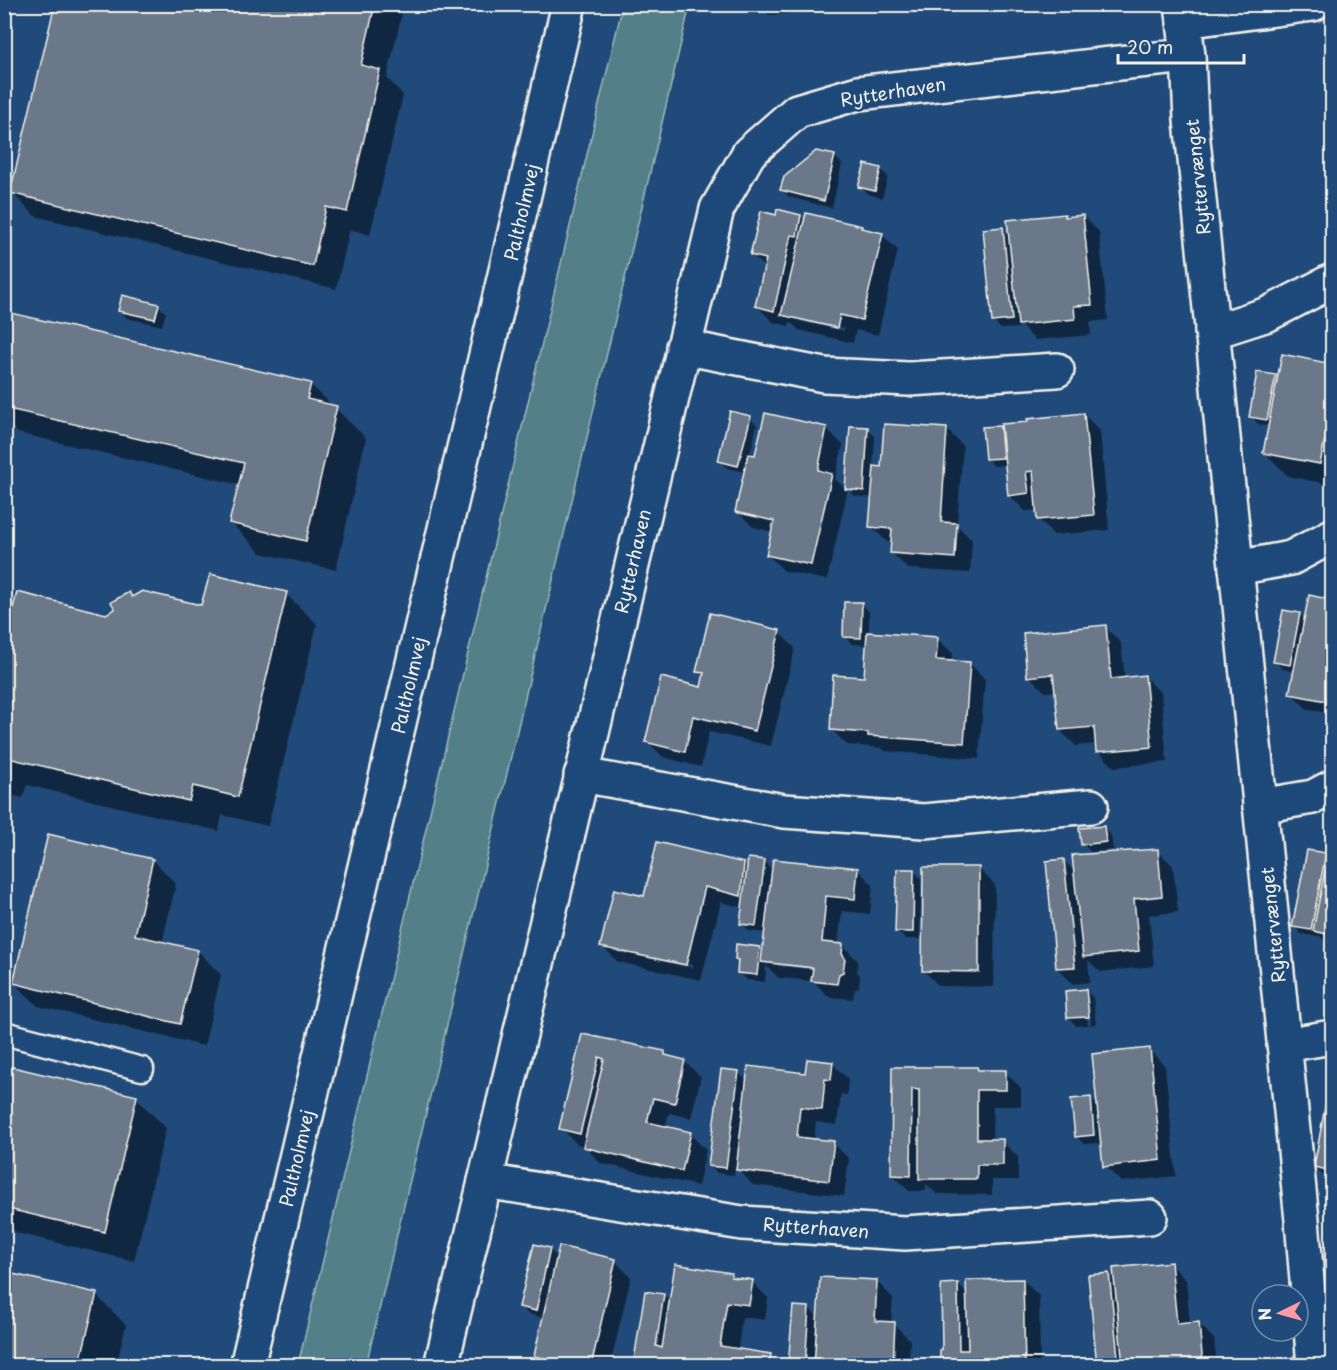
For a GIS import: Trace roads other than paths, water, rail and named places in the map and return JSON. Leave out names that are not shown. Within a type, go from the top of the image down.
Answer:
[{"type":"street","name":"Paltholmvej","points":[[247,1365],[569,4]]},
{"type":"street","name":"Ryttervænget","points":[[1313,4],[1183,13],[1191,120],[1284,1044],[1320,1278],[1314,1365]]},
{"type":"street","name":"Rytterhaven","points":[[441,1365],[717,208],[749,153],[797,111],[858,93],[1188,56]]},
{"type":"street","points":[[1212,332],[1268,314],[1332,281]]},
{"type":"street","points":[[683,347],[824,375],[909,379],[1058,370]]},
{"type":"street","points":[[1236,568],[1291,558],[1332,536]]},
{"type":"street","points":[[581,775],[784,811],[924,821],[1091,807]]},
{"type":"street","points":[[1260,806],[1313,797],[1332,787]]},
{"type":"street","points":[[1284,1044],[1332,1036]]},
{"type":"street","name":"Rytterhaven","points":[[485,1181],[742,1223],[906,1233],[1150,1217]]},
{"type":"lane","points":[[4,1033],[142,1069]]}]
